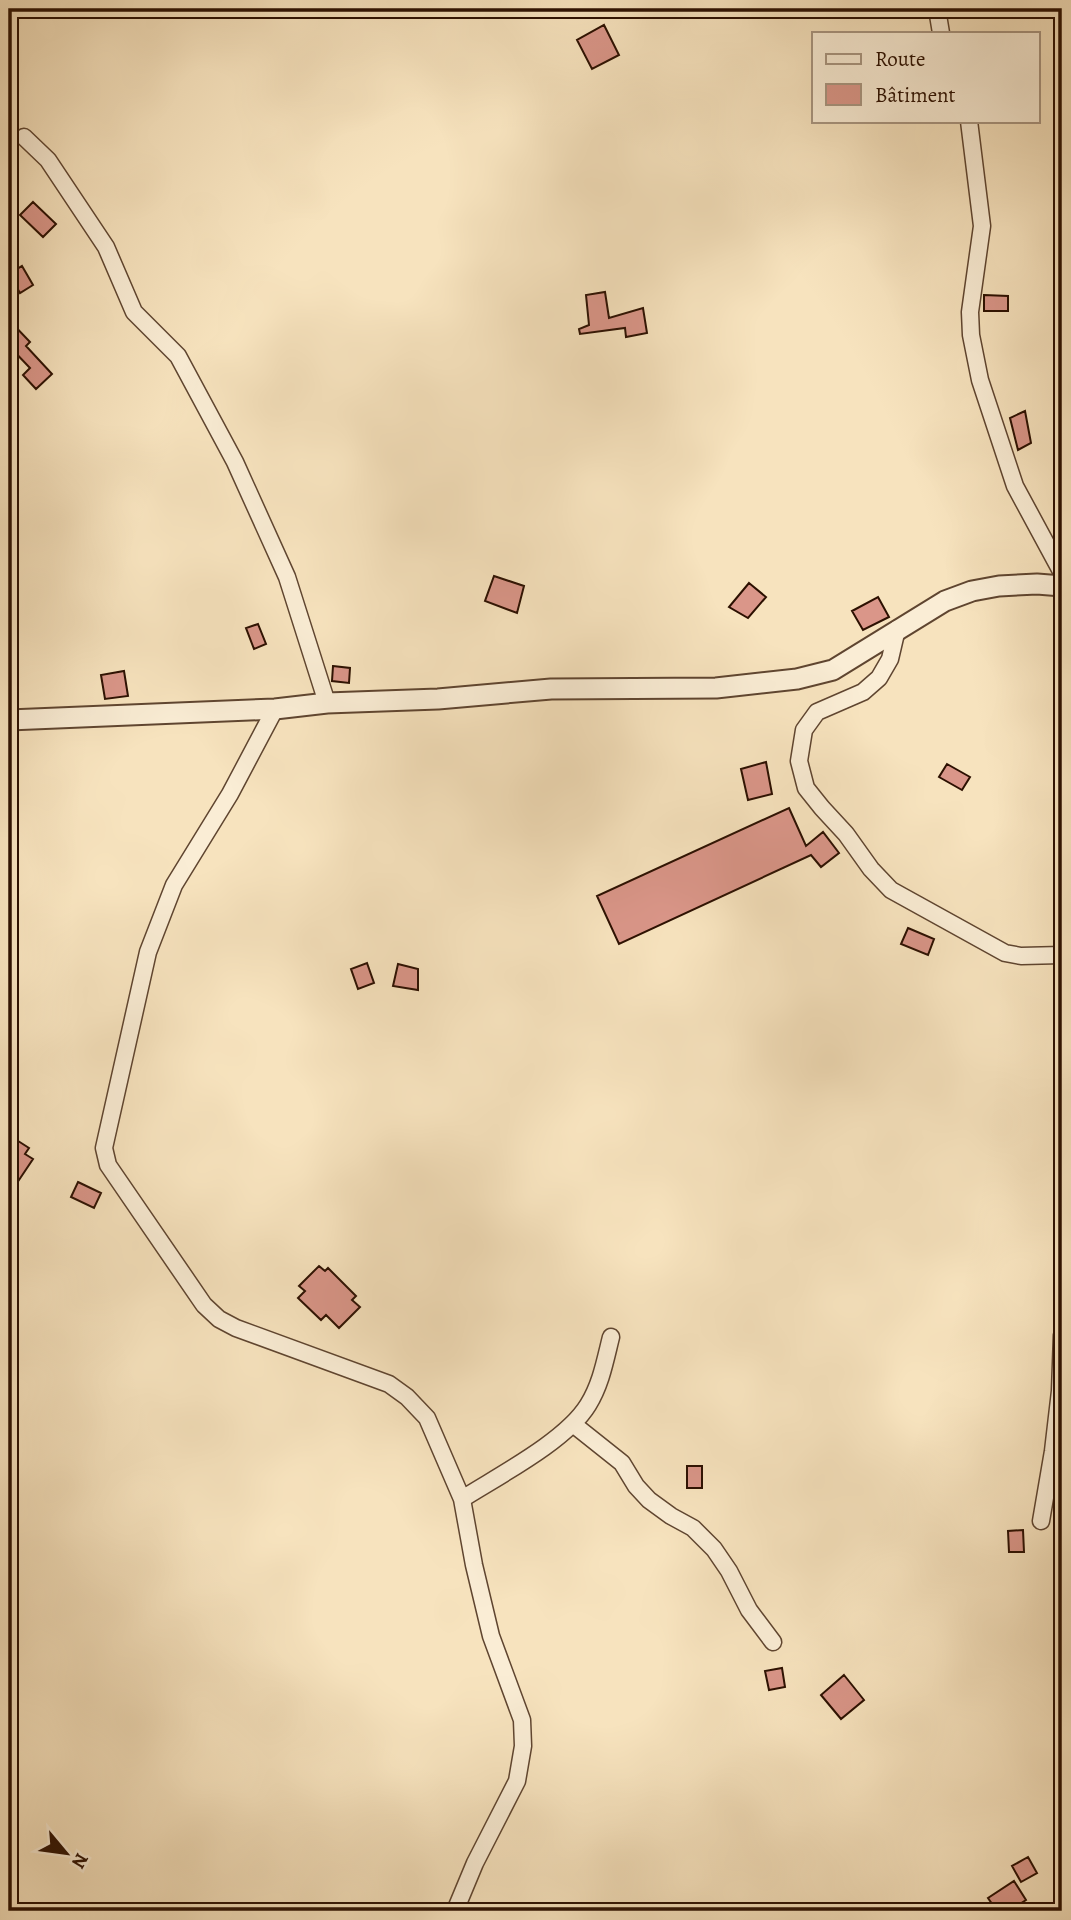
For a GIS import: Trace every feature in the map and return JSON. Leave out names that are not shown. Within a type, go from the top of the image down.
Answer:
[{"type":"street","points":[[937,9],[941,32]]},
{"type":"street","points":[[969,122],[982,226],[970,312],[975,357],[1015,486],[1062,573]]},
{"type":"street","points":[[24,137],[48,160],[106,247],[134,312],[178,356],[235,462],[287,577],[327,703]]},
{"type":"street","points":[[9,720],[275,709],[327,703],[439,699],[551,689],[716,688],[797,679],[833,670],[944,601],[972,591],[999,586],[1062,586]]},
{"type":"street","points":[[897,629],[890,659],[879,678],[863,692],[817,712],[804,730],[799,761],[806,788],[891,890],[1005,953],[1021,956],[1062,956]]},
{"type":"street","points":[[275,709],[230,794],[174,886],[156,927],[148,951],[104,1148],[108,1165],[204,1305],[219,1319],[236,1328],[389,1384],[407,1397],[427,1418],[462,1499],[491,1636],[522,1720],[523,1746],[517,1781],[475,1863],[455,1911]]},
{"type":"street","points":[[1041,1521],[1060,1391],[1062,1335]]},
{"type":"street","points":[[462,1499],[522,1461],[573,1424],[588,1406],[598,1384],[611,1338]]},
{"type":"street","points":[[573,1424],[622,1463],[636,1486],[649,1500],[693,1528],[714,1549],[729,1571],[748,1610],[773,1642]]},
{"type":"building","points":[[604,25],[619,55],[592,69],[577,40]]},
{"type":"building","points":[[33,202],[56,224],[43,237],[20,215]]},
{"type":"building","points":[[22,266],[33,285],[20,293],[9,274]]},
{"type":"building","points":[[605,292],[609,318],[643,308],[647,333],[626,337],[625,328],[580,334],[579,329],[589,325],[586,295]]},
{"type":"building","points":[[984,295],[1008,296],[1008,311],[984,311]]},
{"type":"building","points":[[9,320],[30,342],[26,346],[52,374],[36,389],[23,375],[30,368],[9,346]]},
{"type":"building","points":[[1025,411],[1031,443],[1018,450],[1010,418]]},
{"type":"building","points":[[494,576],[524,586],[517,613],[485,601]]},
{"type":"building","points":[[749,583],[766,597],[748,618],[729,607]]},
{"type":"building","points":[[878,597],[889,617],[863,630],[852,611]]},
{"type":"building","points":[[258,624],[266,644],[254,649],[246,628]]},
{"type":"building","points":[[333,666],[350,668],[349,683],[332,681]]},
{"type":"building","points":[[124,671],[128,696],[105,699],[101,675]]},
{"type":"building","points":[[766,762],[772,794],[748,800],[741,769]]},
{"type":"building","points":[[947,764],[970,777],[962,790],[939,777]]},
{"type":"building","points":[[789,808],[806,846],[823,832],[839,853],[821,867],[811,855],[619,944],[597,896]]},
{"type":"building","points":[[908,928],[934,939],[928,955],[901,944]]},
{"type":"building","points":[[367,963],[374,983],[358,989],[351,969]]},
{"type":"building","points":[[398,964],[418,969],[418,990],[393,986]]},
{"type":"building","points":[[15,1139],[29,1148],[25,1154],[33,1159],[17,1183],[9,1178],[9,1149]]},
{"type":"building","points":[[78,1182],[101,1193],[94,1208],[71,1197]]},
{"type":"building","points":[[319,1266],[325,1271],[328,1268],[356,1296],[352,1300],[360,1307],[339,1328],[326,1315],[321,1320],[298,1298],[305,1291],[299,1286]]},
{"type":"building","points":[[687,1466],[702,1466],[702,1488],[687,1488]]},
{"type":"building","points":[[1023,1530],[1024,1552],[1009,1552],[1008,1531]]},
{"type":"building","points":[[782,1668],[785,1687],[769,1690],[765,1671]]},
{"type":"building","points":[[844,1675],[864,1700],[841,1719],[821,1695]]},
{"type":"building","points":[[1028,1857],[1037,1873],[1021,1882],[1012,1866]]},
{"type":"building","points":[[1014,1881],[1026,1900],[1009,1911],[997,1911],[988,1898]]}]
